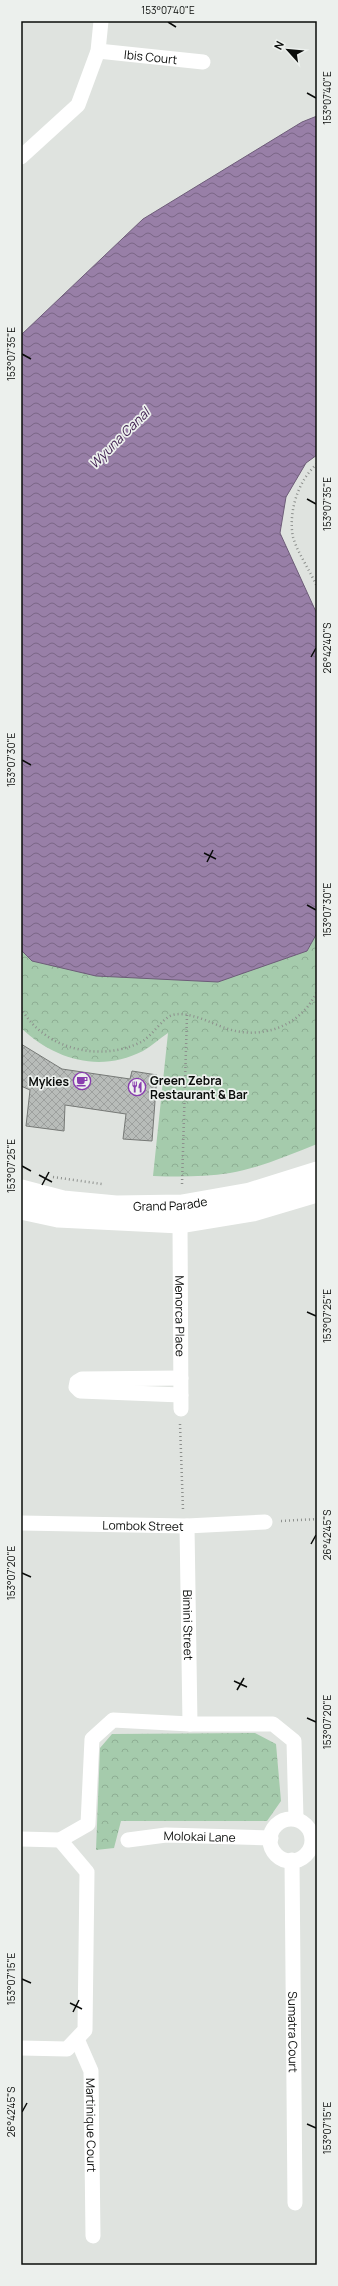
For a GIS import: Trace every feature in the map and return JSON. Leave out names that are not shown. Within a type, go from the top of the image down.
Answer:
[{"type":"street","points":[[21,158],[78,105],[98,51],[101,21]]},
{"type":"street","name":"Ibis Court","points":[[98,51],[203,62]]},
{"type":"street","name":"Grand Parade","points":[[21,1190],[64,1201],[101,1204],[182,1205],[250,1193],[317,1172]]},
{"type":"street","name":"Grand Parade","points":[[21,1210],[58,1217],[180,1223],[253,1211],[317,1192]]},
{"type":"street","name":"Menorca Place","points":[[180,1223],[181,1402]]},
{"type":"street","points":[[181,1378],[82,1379],[77,1382],[76,1387],[80,1391],[181,1402]]},
{"type":"street","name":"Lombok Street","points":[[21,1523],[187,1526],[265,1522]]},
{"type":"street","name":"Bimini Street","points":[[187,1526],[190,1724]]},
{"type":"street","points":[[21,1839],[60,1840],[88,1824],[92,1739],[113,1720],[190,1724],[273,1724],[294,1741],[296,1819]]},
{"type":"street","points":[[286,1819],[296,1819],[308,1827],[315,1841],[306,1854],[292,1860],[285,1859],[276,1854],[272,1848],[271,1838],[273,1831],[279,1822],[286,1819]]},
{"type":"street","name":"Molokai Lane","points":[[128,1840],[166,1835],[271,1838]]},
{"type":"street","points":[[21,2048],[66,2049],[85,2030],[87,1872],[60,1840]]},
{"type":"street","name":"Sumatra Court","points":[[292,1860],[295,2203]]},
{"type":"street","name":"Martinique Court","points":[[77,2039],[91,2071],[93,2236]]},
{"type":"path","points":[[317,464],[312,468],[295,496],[293,517],[293,537],[317,587]]},
{"type":"path","points":[[21,1008],[26,1016],[36,1026],[59,1043],[85,1052],[106,1053],[127,1048],[144,1040],[170,1016],[187,1015],[209,1020],[226,1028],[248,1032],[267,1031],[285,1027],[300,1015],[317,992]]},
{"type":"path","points":[[182,1184],[187,1015]]},
{"type":"path","points":[[48,1176],[104,1184]]},
{"type":"path","points":[[174,1184],[188,1184]]},
{"type":"path","points":[[181,1402],[179,1430],[181,1448],[182,1506],[187,1526]]},
{"type":"path","points":[[265,1522],[317,1519]]},
{"type":"green space","points":[[317,933],[317,1144],[263,1165],[241,1171],[220,1174],[172,1177],[153,1176],[168,1033],[150,1047],[127,1058],[94,1062],[79,1060],[63,1055],[34,1039],[21,1028],[21,950],[32,961],[307,951]]},
{"type":"green space","points":[[255,1733],[276,1744],[281,1801],[267,1821],[121,1821],[114,1848],[96,1850],[100,1748],[112,1734]]},
{"type":"water","name":"Wyuna Canal","points":[[317,116],[317,455],[306,463],[286,497],[280,533],[317,614],[317,933],[307,951],[218,982],[96,976],[32,961],[21,950],[21,335],[143,219],[302,122]]},
{"type":"building","points":[[21,1044],[62,1069],[130,1079],[132,1071],[157,1075],[152,1141],[123,1139],[126,1114],[65,1105],[64,1131],[26,1126],[30,1090],[21,1086]]},
{"type":"place","name":"Mykies","points":[[82,1081]]},
{"type":"place","name":"Green Zebra Restaurant & Bar","points":[[137,1087]]}]
